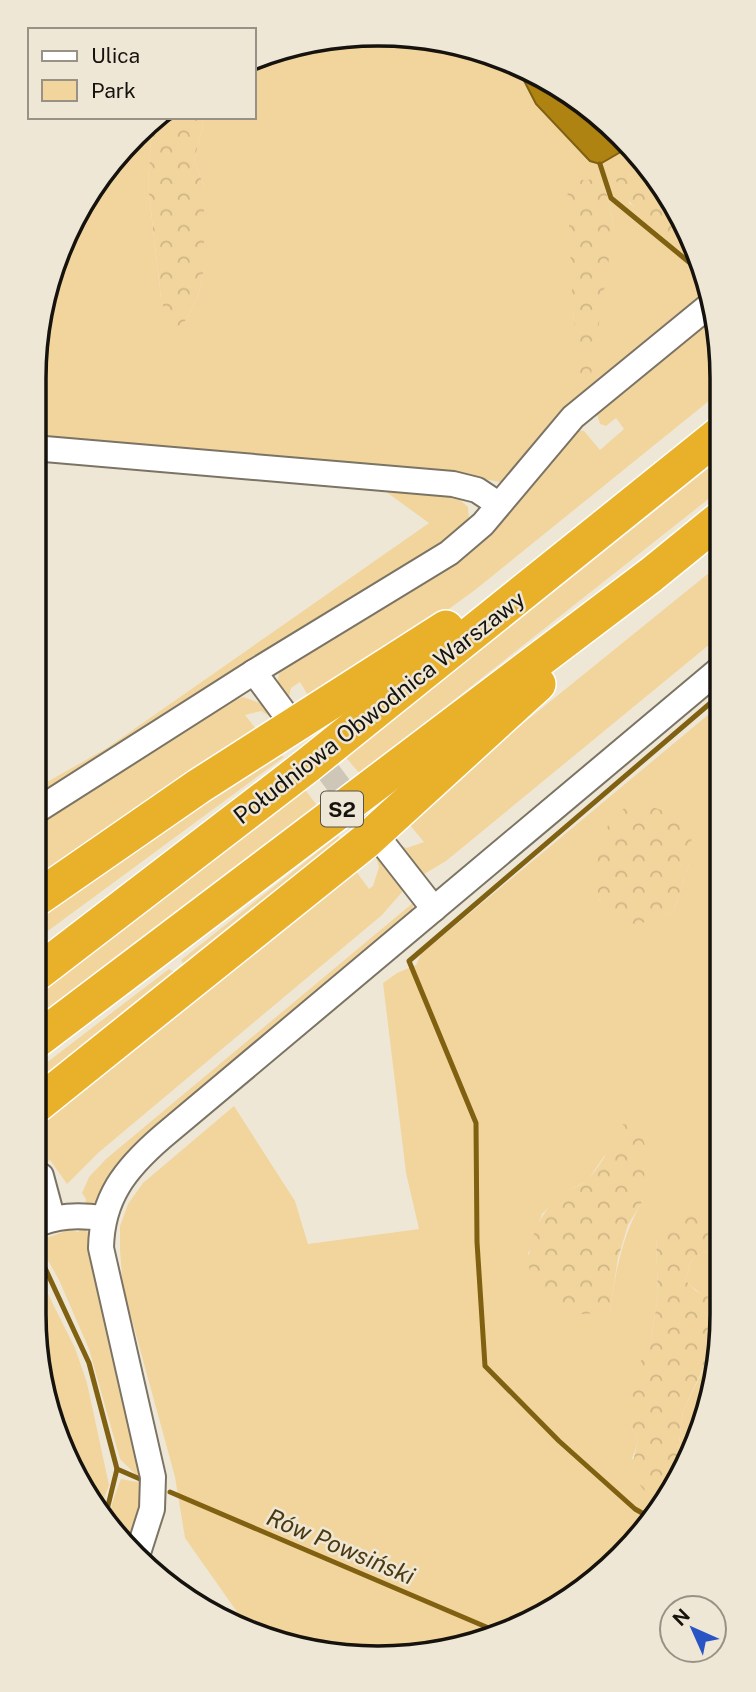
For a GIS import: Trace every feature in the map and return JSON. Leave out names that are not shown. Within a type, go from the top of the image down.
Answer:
[{"type":"highway","name":"Południowa Obwodnica Warszawy","points":[[46,966],[307,765],[710,442]]},
{"type":"highway","name":"S2","points":[[46,1033],[651,575],[710,527]]},
{"type":"highway","points":[[46,892],[241,759],[594,536]]},
{"type":"highway","points":[[46,1098],[366,841],[575,651],[651,575]]},
{"type":"street","points":[[46,805],[254,672],[449,553],[482,524],[573,417],[703,310]]},
{"type":"street","points":[[46,449],[453,484],[477,490],[498,504]]},
{"type":"street","points":[[254,672],[285,714]]},
{"type":"street","points":[[140,1546],[152,1509],[153,1477],[104,1273],[101,1248],[103,1218],[115,1187],[139,1157],[710,677]]},
{"type":"street","points":[[384,845],[434,909]]},
{"type":"street","points":[[46,1221],[78,1215],[103,1218]]},
{"type":"green space","points":[[356,46],[421,48],[464,57],[523,79],[536,104],[615,145],[638,171],[627,177],[629,203],[679,239],[693,271],[701,301],[505,483],[479,478],[46,441],[46,356],[52,313],[63,271],[90,212],[114,176],[151,135],[148,185],[161,298],[185,321],[198,297],[204,269],[204,186],[194,161],[204,119],[256,119],[256,69],[271,63],[313,52]],"holes":[[[603,179],[614,226],[581,388],[573,310]]]},
{"type":"green space","points":[[170,119],[204,119],[194,161],[204,186],[204,269],[198,297],[185,321],[170,332],[161,298],[148,185],[151,135]]},
{"type":"green space","points":[[638,171],[666,212],[680,240],[648,219],[629,201],[615,178],[627,177]]},
{"type":"green space","points":[[603,179],[614,226],[590,381],[580,388],[567,181]]},
{"type":"green space","points":[[705,321],[710,356],[710,400],[475,590],[424,627],[309,697],[300,682],[291,688],[288,701],[284,698],[278,686],[282,667],[421,583],[578,430],[584,431],[600,450],[624,429],[616,418],[606,426],[600,424],[596,411]]},
{"type":"green space","points":[[710,467],[710,498],[360,774],[343,754],[479,652]]},
{"type":"green space","points":[[378,486],[458,498],[468,507],[469,519],[460,531],[46,791],[46,783],[107,748],[429,523]]},
{"type":"green space","points":[[710,572],[710,644],[446,861],[419,877],[396,844],[407,848],[424,842],[409,824],[510,734]]},
{"type":"green space","points":[[243,697],[260,703],[271,717],[261,711],[245,715],[257,730],[46,874],[46,812],[228,698],[231,702]]},
{"type":"green space","points":[[710,713],[710,1210],[656,1237],[658,1296],[651,1340],[640,1366],[629,1421],[638,1442],[632,1459],[677,1459],[654,1499],[628,1533],[580,1578],[544,1602],[485,1629],[443,1640],[400,1646],[335,1644],[271,1629],[240,1616],[185,1538],[175,1477],[123,1287],[120,1226],[128,1204],[143,1183],[234,1106],[295,1201],[308,1244],[419,1229],[406,1173],[383,983],[416,965],[421,954]],"holes":[[[690,861],[673,913],[640,922],[625,922],[599,900]],[[605,1155],[643,1200],[625,1240],[610,1310],[528,1254],[542,1214],[563,1193],[587,1181]]]},
{"type":"green space","points":[[275,751],[284,757],[46,932],[46,915],[92,878]]},
{"type":"green space","points":[[303,787],[319,808],[46,1016],[46,982]]},
{"type":"green space","points":[[645,804],[666,812],[692,830],[690,861],[673,913],[645,922],[623,923],[606,911],[599,897],[596,864],[599,847],[613,818],[623,809]]},
{"type":"green space","points":[[338,836],[344,843],[46,1085],[46,1063],[169,969],[176,973],[187,969],[181,960]]},
{"type":"green space","points":[[375,854],[404,890],[382,915],[98,1153],[67,1184],[50,1160],[46,1163],[46,1121],[356,871],[369,889],[373,886],[379,867]]},
{"type":"green space","points":[[414,902],[411,915],[100,1200],[85,1206],[86,1199],[82,1193],[89,1177],[106,1159]]},
{"type":"green space","points":[[623,1124],[639,1128],[646,1148],[643,1200],[628,1225],[618,1258],[610,1310],[584,1314],[567,1312],[551,1305],[535,1287],[529,1260],[535,1231],[550,1205],[560,1195],[588,1179]]},
{"type":"green space","points":[[710,1210],[710,1249],[692,1259],[685,1280],[696,1291],[710,1298],[710,1336],[708,1359],[683,1411],[677,1459],[654,1498],[643,1490],[635,1476],[634,1461],[638,1442],[629,1421],[625,1394],[651,1340],[658,1296],[656,1237],[677,1214]]},
{"type":"green space","points":[[82,1227],[91,1235],[146,1492],[132,1537],[114,1516],[111,1508],[121,1479],[137,1482],[140,1479],[120,1459],[89,1349],[46,1257],[46,1238],[69,1230],[78,1232]]},
{"type":"green space","points":[[710,1249],[710,1300],[685,1280],[692,1259]]},
{"type":"green space","points":[[46,1290],[75,1348],[87,1383],[109,1485],[103,1501],[80,1461],[63,1421],[48,1357]]},
{"type":"green space","points":[[707,1362],[693,1421],[677,1459],[683,1411]]},
{"type":"shaded area","points":[[523,79],[580,114],[621,152],[600,164],[590,161],[536,104]]},
{"type":"waterway","points":[[600,164],[611,198],[690,263]]},
{"type":"waterway","points":[[644,1514],[559,1441],[485,1366],[477,1242],[476,1123],[409,961],[710,703]]},
{"type":"waterway","points":[[46,1270],[89,1363],[117,1469],[108,1507]]},
{"type":"waterway","points":[[117,1469],[140,1479]]},
{"type":"waterway","name":"Rów Powsiński","points":[[170,1492],[488,1628]]},
{"type":"tunnel","points":[[285,714],[383,844]]}]
